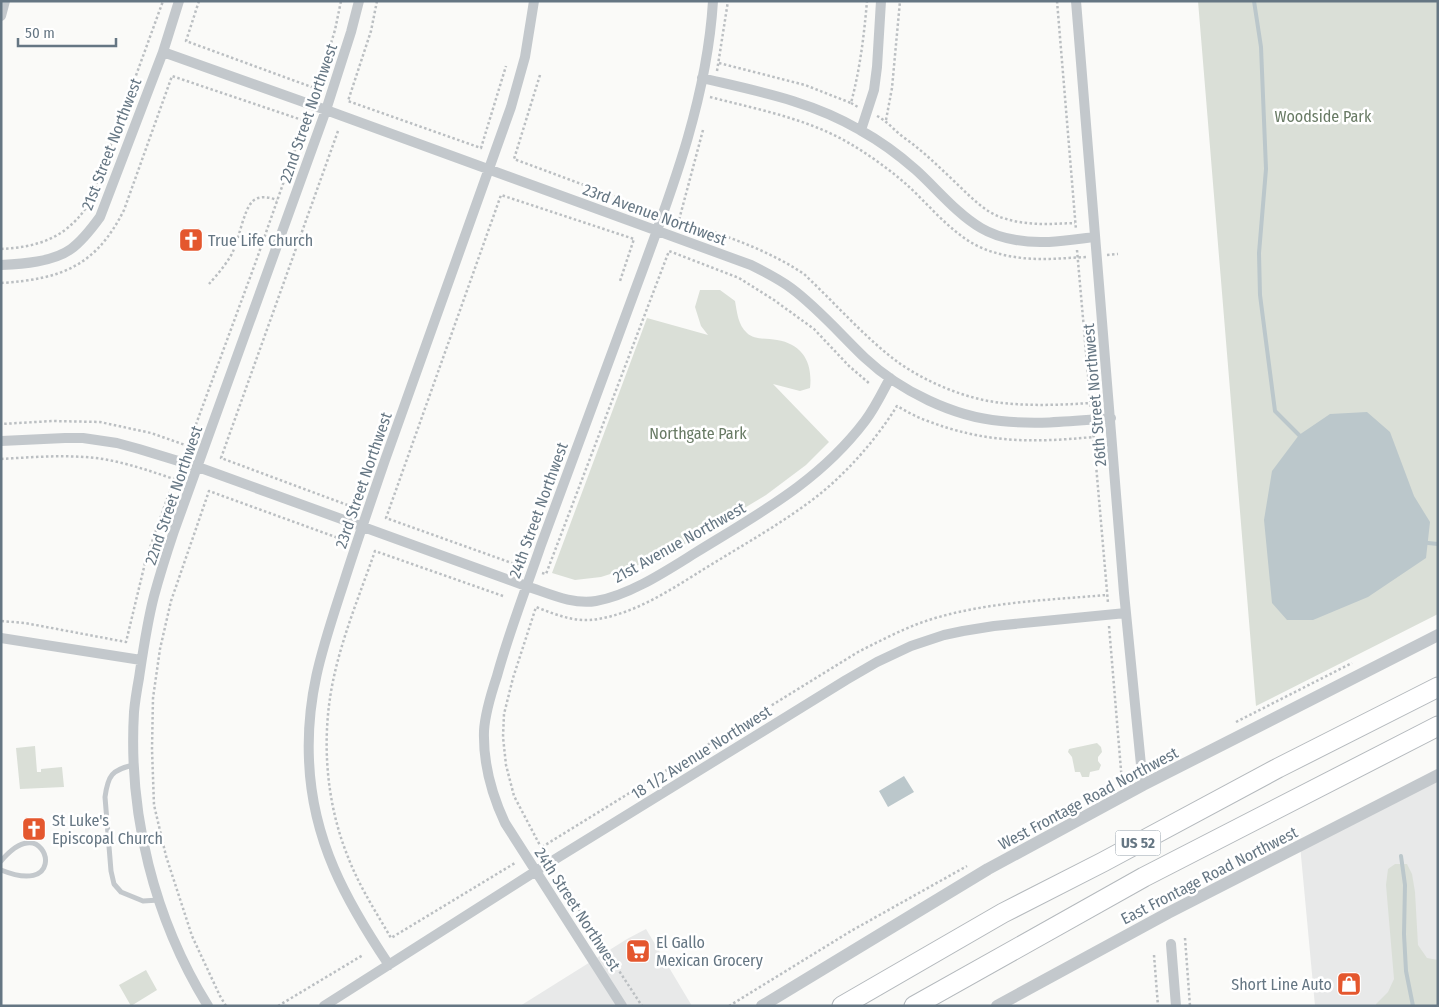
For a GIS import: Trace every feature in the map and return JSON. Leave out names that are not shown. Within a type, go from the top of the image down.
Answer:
[{"type":"highway","name":"US 52","points":[[842,1006],[1003,913],[1103,862],[1278,768],[1438,687]]},
{"type":"highway","name":"US 52","points":[[914,1006],[1144,877],[1438,726]]},
{"type":"street","points":[[1,16],[5,1]]},
{"type":"street","name":"21st Street Northwest","points":[[1,265],[36,261],[62,254],[71,249],[89,232],[102,212],[163,52],[179,1]]},
{"type":"street","name":"22nd Street Northwest","points":[[208,1006],[172,938],[148,863],[141,833],[133,765],[134,710],[148,623],[174,531],[326,110],[359,1]]},
{"type":"street","name":"23rd Street Northwest","points":[[389,965],[348,899],[331,864],[318,822],[312,793],[308,729],[314,680],[362,527],[511,107],[530,34],[534,1]]},
{"type":"street","name":"24th Street Northwest","points":[[622,1006],[505,823],[495,802],[487,774],[484,730],[500,664],[526,586],[680,164],[690,132],[702,78],[708,48],[713,1]]},
{"type":"street","points":[[861,130],[874,90],[881,1]]},
{"type":"street","name":"26th Street Northwest","points":[[1076,1],[1126,613],[1142,785]]},
{"type":"street","name":"23rd Avenue Northwest","points":[[163,52],[752,265],[792,289],[867,360],[890,378],[920,396],[943,406],[985,419],[1007,422],[1053,423],[1111,418]]},
{"type":"street","points":[[702,78],[799,102],[819,109],[861,130],[901,157],[966,217],[980,228],[989,232],[1016,240],[1034,242],[1096,237]]},
{"type":"street","name":"21st Avenue Northwest","points":[[1,441],[65,438],[98,439],[139,448],[198,467],[526,586],[568,600],[582,602],[595,601],[624,592],[668,569],[776,503],[814,476],[841,449],[865,420],[890,378]]},
{"type":"street","name":"18 1/2 Avenue Northwest","points":[[324,1006],[536,871],[877,662],[911,646],[944,635],[978,628],[1126,613]]},
{"type":"street","name":"West Frontage Road Northwest","points":[[762,1006],[951,891],[1142,785],[1438,635]]},
{"type":"street","points":[[1,638],[142,660]]},
{"type":"street","name":"East Frontage Road Northwest","points":[[997,1006],[1168,913],[1438,775]]},
{"type":"street","points":[[1171,944],[1176,1006]]},
{"type":"lane","points":[[133,765],[119,768],[106,785],[105,797],[111,871],[114,884],[121,892],[143,901],[159,900]]},
{"type":"lane","points":[[1,861],[17,847],[27,842],[36,844],[42,849],[45,858],[45,867],[39,874],[29,877],[14,875],[1,870]]},
{"type":"path","points":[[1,249],[38,244],[58,236],[74,222],[87,206],[162,1]]},
{"type":"path","points":[[199,1],[186,40],[316,88],[335,30],[341,1]]},
{"type":"path","points":[[377,1],[371,31],[348,101],[481,148],[506,66]]},
{"type":"path","points":[[728,1],[720,63],[805,85],[851,103],[863,45],[867,1]]},
{"type":"path","points":[[900,1],[892,88],[886,120],[894,130],[928,157],[989,212],[1011,220],[1035,224],[1075,223],[1057,1]]},
{"type":"path","points":[[540,75],[514,160],[646,208]]},
{"type":"path","points":[[1,283],[22,282],[69,270],[88,258],[102,245],[114,229],[124,210],[172,76],[305,121],[226,345],[188,446]]},
{"type":"path","points":[[704,126],[679,220],[759,248],[804,274],[879,346],[900,363],[950,390],[1002,403],[1090,403],[1078,257],[1034,260],[1013,257],[985,249],[972,243],[955,230],[890,171],[852,145],[794,118],[710,97]]},
{"type":"path","points":[[338,131],[221,458],[350,506]]},
{"type":"path","points":[[620,281],[634,239],[501,195],[386,518],[546,574],[669,251],[739,278],[774,300],[814,329],[849,366],[870,384]]},
{"type":"path","points":[[209,284],[234,251],[252,200],[260,197],[269,197],[277,200]]},
{"type":"path","points":[[1093,437],[1107,595]]},
{"type":"path","points":[[1,459],[56,456],[96,458],[132,465],[174,479],[146,559],[126,642],[1,621]]},
{"type":"path","points":[[226,1006],[192,936],[166,856],[154,805],[153,698],[166,620],[209,491],[341,539]]},
{"type":"path","points":[[503,596],[375,551],[342,646],[332,683],[328,706],[327,761],[330,790],[336,818],[348,857],[364,890],[392,938],[515,863]]},
{"type":"path","points":[[536,607],[504,714],[503,737],[506,765],[514,796],[549,863],[642,1006]]},
{"type":"path","points":[[1110,634],[1122,782]]},
{"type":"path","points":[[1185,938],[1190,1006]]},
{"type":"path","points":[[278,1006],[364,955]]},
{"type":"path","points":[[1154,955],[1158,1006]]},
{"type":"shaded area","points":[[1367,412],[1390,432],[1414,496],[1430,522],[1426,558],[1368,597],[1313,620],[1287,620],[1272,603],[1264,520],[1272,471],[1299,435],[1330,414]]},
{"type":"shaded area","points":[[1438,775],[1438,994],[1392,1006],[1315,1006],[1300,845]]},
{"type":"shaded area","points":[[904,776],[914,792],[888,807],[879,791]]},
{"type":"shaded area","points":[[646,929],[692,1006],[520,1006],[627,939]]},
{"type":"green space","name":"Woodside Park","points":[[1198,1],[1438,1],[1438,614],[1256,706]]},
{"type":"green space","name":"Northgate Park","points":[[700,290],[720,290],[735,301],[740,322],[744,330],[750,335],[757,338],[786,342],[799,350],[810,370],[810,388],[800,391],[773,384],[829,442],[806,465],[766,495],[663,557],[601,577],[575,580],[552,573],[647,318],[708,335],[701,326],[695,307]]},
{"type":"green space","points":[[1097,743],[1101,747],[1102,752],[1098,757],[1101,765],[1099,770],[1090,772],[1089,777],[1082,777],[1080,772],[1075,772],[1072,757],[1068,752],[1069,749]]},
{"type":"green space","points":[[35,746],[37,772],[41,772],[41,769],[62,767],[64,787],[20,789],[16,748]]},
{"type":"green space","points":[[1395,864],[1407,864],[1412,874],[1418,945],[1427,958],[1438,960],[1438,1006],[1376,1006],[1388,992],[1394,979],[1386,885],[1388,869]]},
{"type":"green space","points":[[146,970],[157,990],[131,1006],[119,985]]},
{"type":"waterway","points":[[1254,1],[1261,47],[1266,169],[1259,253],[1260,295],[1275,411],[1299,435]]},
{"type":"waterway","points":[[1428,543],[1438,544]]},
{"type":"waterway","points":[[1401,856],[1405,885],[1404,934],[1406,971],[1413,1006]]},
{"type":"place","name":"True Life Church","points":[[191,240]]},
{"type":"place","name":"St Luke's Episcopal Church","points":[[34,829]]},
{"type":"place","name":"El Gallo Mexican Grocery","points":[[638,951]]},
{"type":"place","name":"Short Line Auto","points":[[1349,984]]}]
